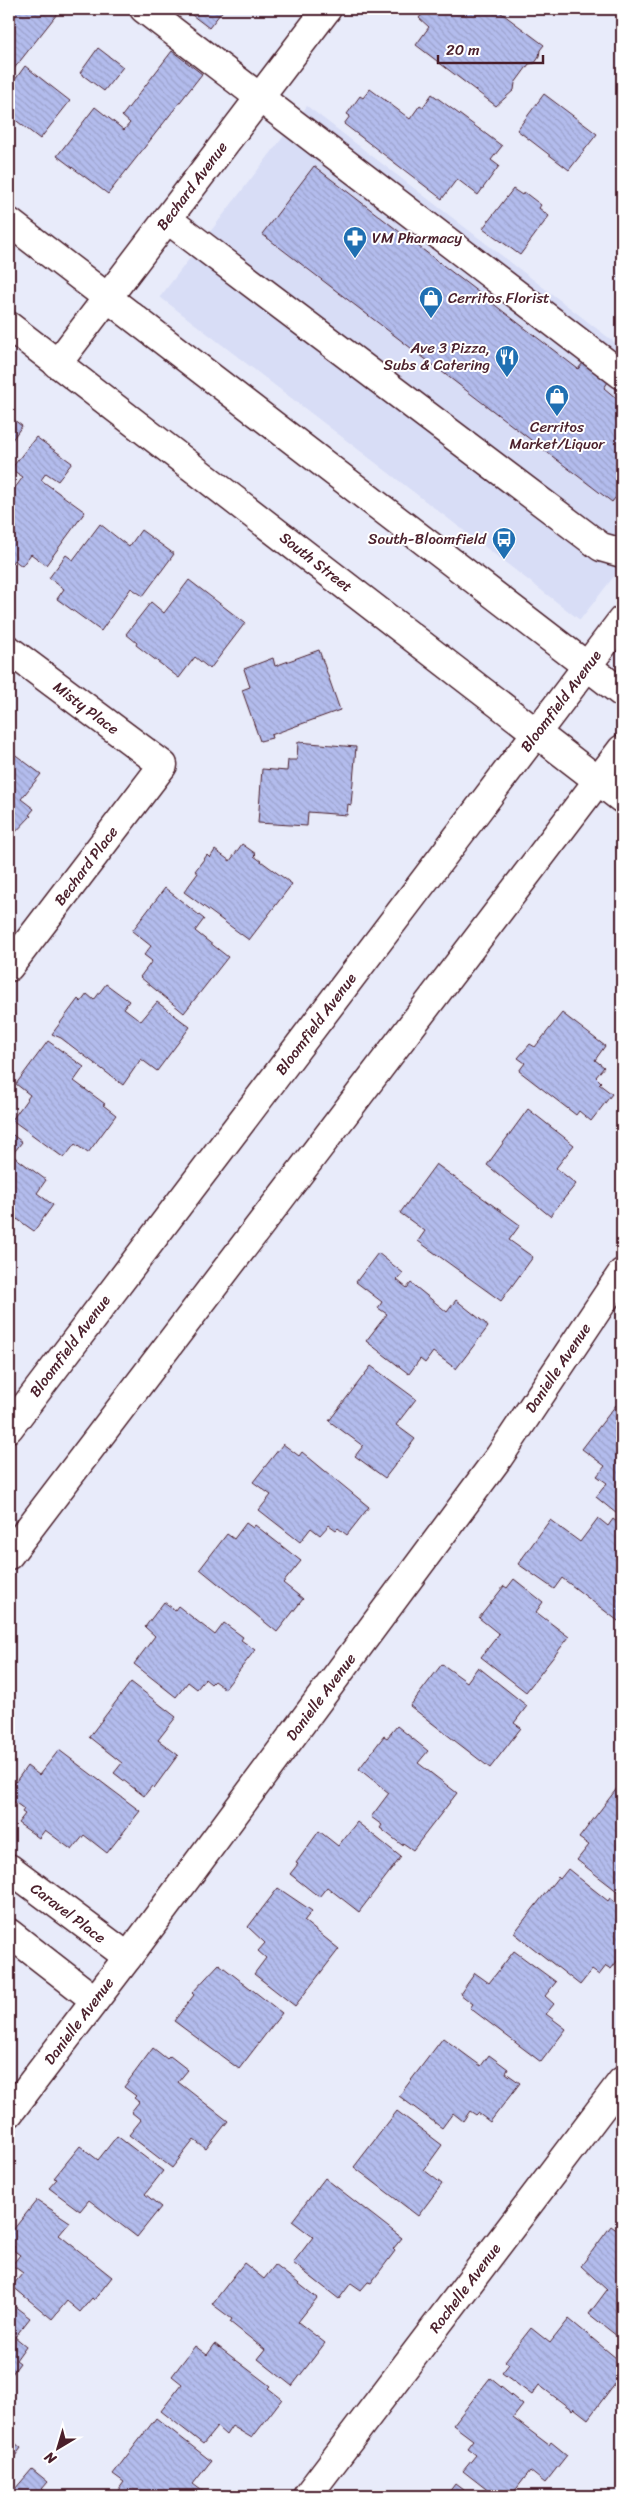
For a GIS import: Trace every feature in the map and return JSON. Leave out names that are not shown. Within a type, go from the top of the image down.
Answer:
[{"type":"street","points":[[144,9],[622,375]]},
{"type":"street","name":"Bechard Avenue","points":[[57,364],[327,9]]},
{"type":"street","points":[[167,219],[600,547],[622,553]]},
{"type":"street","points":[[9,222],[622,693]]},
{"type":"street","name":"South Street","points":[[9,326],[622,799]]},
{"type":"street","name":"Bloomfield Avenue","points":[[9,1428],[622,620]]},
{"type":"street","name":"Misty Place","points":[[9,650],[163,765]]},
{"type":"street","points":[[9,1555],[622,749]]},
{"type":"street","name":"Bechard Place","points":[[9,967],[163,765]]},
{"type":"street","name":"Danielle Avenue","points":[[9,2113],[128,1957],[499,1457],[622,1273]]},
{"type":"street","name":"Caravel Place","points":[[9,1868],[128,1957]]},
{"type":"street","points":[[9,1933],[95,2000]]},
{"type":"street","name":"Rochelle Avenue","points":[[307,2496],[622,2081]]},
{"type":"shaded area","points":[[307,106],[622,348],[622,566],[580,620],[160,297]]},
{"type":"building","points":[[9,9],[61,9],[9,75]]},
{"type":"building","points":[[184,9],[224,9],[209,28]]},
{"type":"building","points":[[426,9],[496,9],[544,45],[535,63],[529,64],[515,83],[514,90],[496,106],[416,45],[429,27],[419,18]]},
{"type":"building","points":[[98,48],[123,67],[104,91],[80,73]]},
{"type":"building","points":[[172,51],[202,74],[108,194],[57,156],[95,107],[124,130],[130,123],[122,116]]},
{"type":"building","points":[[25,66],[70,101],[40,139],[13,118],[10,121],[9,119],[9,88]]},
{"type":"building","points":[[370,89],[410,119],[420,105],[423,107],[432,94],[502,146],[491,160],[499,166],[478,195],[457,179],[442,199],[344,124],[350,116],[347,114],[360,96],[363,98]]},
{"type":"building","points":[[544,94],[597,134],[569,170],[517,130]]},
{"type":"building","points":[[314,166],[578,369],[583,363],[608,382],[604,388],[622,403],[622,489],[612,502],[262,234]]},
{"type":"building","points":[[513,189],[522,195],[524,192],[541,205],[539,208],[549,216],[520,255],[483,228]]},
{"type":"building","points":[[9,416],[22,426],[9,444]]},
{"type":"building","points":[[36,437],[72,463],[58,481],[46,473],[41,480],[85,512],[46,565],[31,554],[22,566],[14,560],[12,563],[9,561],[9,496],[23,477],[11,469]]},
{"type":"building","points":[[100,524],[129,547],[141,530],[174,554],[143,596],[131,588],[101,631],[57,599],[64,589],[49,578],[66,555],[73,560]]},
{"type":"building","points":[[189,580],[245,623],[210,669],[195,657],[179,678],[136,645],[137,643],[126,634],[151,602],[164,613]]},
{"type":"building","points":[[319,650],[340,710],[271,735],[272,738],[260,741],[242,690],[250,687],[244,669],[273,658],[275,666]]},
{"type":"building","points":[[298,742],[356,747],[351,805],[348,804],[347,815],[308,812],[307,826],[258,823],[262,769],[287,771],[288,760],[297,760]]},
{"type":"building","points":[[9,750],[41,774],[21,799],[34,809],[29,815],[31,816],[9,839]]},
{"type":"building","points":[[242,844],[256,854],[254,856],[292,884],[249,940],[184,892],[198,873],[195,871],[207,855],[210,858],[215,850],[230,861]]},
{"type":"building","points":[[165,888],[204,919],[195,931],[228,957],[184,1013],[140,977],[152,961],[144,955],[151,946],[132,931]]},
{"type":"building","points":[[106,984],[129,1001],[124,1008],[141,1021],[157,1002],[190,1027],[157,1071],[141,1059],[123,1085],[61,1038],[52,1034],[78,999],[81,1002],[87,994],[94,1000]]},
{"type":"building","points":[[562,1013],[605,1046],[595,1060],[604,1067],[596,1077],[601,1082],[599,1084],[612,1094],[591,1121],[579,1111],[576,1115],[519,1071],[525,1063],[518,1058],[530,1044],[535,1047]]},
{"type":"building","points":[[48,1041],[84,1067],[74,1081],[105,1104],[103,1105],[116,1115],[88,1153],[75,1144],[64,1158],[12,1120],[30,1095],[16,1084]]},
{"type":"building","points":[[528,1109],[574,1145],[556,1168],[576,1184],[550,1216],[487,1165]]},
{"type":"building","points":[[9,1132],[22,1142],[12,1155],[46,1180],[37,1193],[53,1205],[34,1231],[17,1219],[9,1229]]},
{"type":"building","points":[[436,1164],[520,1225],[509,1240],[533,1257],[501,1301],[418,1241],[425,1231],[400,1213]]},
{"type":"building","points":[[378,1253],[403,1273],[397,1280],[407,1288],[411,1283],[447,1312],[456,1300],[488,1327],[456,1369],[433,1352],[425,1363],[420,1359],[409,1374],[366,1341],[387,1314],[378,1308],[382,1302],[356,1282]]},
{"type":"building","points":[[371,1366],[416,1399],[396,1425],[415,1439],[385,1478],[355,1456],[363,1446],[329,1421]]},
{"type":"building","points":[[616,1405],[622,1410],[622,1518],[596,1497],[607,1483],[597,1476],[605,1466],[582,1449]]},
{"type":"building","points":[[283,1444],[299,1456],[302,1452],[369,1507],[347,1535],[338,1528],[336,1530],[329,1525],[320,1535],[311,1528],[300,1542],[259,1510],[271,1495],[253,1482]]},
{"type":"building","points":[[598,1518],[608,1526],[613,1519],[622,1526],[619,1534],[622,1536],[622,1624],[562,1578],[554,1589],[518,1564],[550,1520],[580,1542]]},
{"type":"building","points":[[246,1523],[253,1528],[255,1525],[301,1561],[283,1583],[303,1599],[277,1632],[200,1569],[227,1534],[234,1539]]},
{"type":"building","points":[[514,1579],[543,1602],[536,1612],[569,1637],[526,1692],[481,1657],[499,1634],[479,1618],[504,1586],[507,1588]]},
{"type":"building","points":[[164,1602],[175,1610],[178,1606],[215,1635],[224,1623],[243,1637],[241,1640],[255,1650],[225,1689],[214,1681],[211,1684],[205,1679],[197,1689],[188,1682],[176,1697],[134,1664],[155,1636],[145,1627]]},
{"type":"building","points":[[442,1664],[467,1682],[478,1667],[527,1706],[514,1723],[521,1728],[490,1768],[410,1706]]},
{"type":"building","points":[[131,1682],[176,1717],[158,1740],[178,1755],[154,1788],[152,1786],[144,1796],[114,1773],[122,1763],[89,1737]]},
{"type":"building","points":[[397,1726],[428,1751],[418,1763],[457,1793],[413,1850],[403,1843],[402,1845],[380,1828],[382,1825],[371,1817],[389,1793],[359,1769],[384,1736],[387,1738]]},
{"type":"building","points":[[59,1750],[140,1811],[107,1853],[84,1835],[72,1850],[45,1830],[39,1838],[18,1823],[25,1814],[22,1812],[24,1809],[9,1798],[9,1791],[27,1766],[39,1775]]},
{"type":"building","points":[[618,1787],[622,1790],[622,1895],[577,1860],[589,1845],[579,1838]]},
{"type":"building","points":[[357,1822],[401,1857],[359,1912],[327,1887],[319,1897],[290,1874],[319,1831],[338,1846]]},
{"type":"building","points":[[568,1869],[608,1901],[610,1898],[622,1908],[622,1955],[611,1969],[606,1966],[599,1975],[592,1970],[580,1985],[514,1933],[558,1877],[560,1879]]},
{"type":"building","points":[[278,1888],[312,1911],[304,1921],[339,1949],[295,2006],[254,1974],[266,1958],[258,1951],[265,1943],[248,1927]]},
{"type":"building","points":[[514,1951],[556,1982],[545,1996],[554,2004],[546,2014],[566,2029],[541,2062],[470,2008],[473,2004],[460,1994],[475,1973],[489,1983]]},
{"type":"building","points":[[219,1964],[282,2013],[239,2069],[174,2021],[194,1995],[192,1993]]},
{"type":"building","points":[[443,2038],[481,2066],[489,2055],[508,2069],[506,2073],[520,2083],[490,2122],[478,2113],[476,2115],[470,2111],[463,2121],[453,2113],[442,2128],[399,2096]]},
{"type":"building","points":[[153,2048],[167,2059],[170,2056],[188,2070],[178,2082],[228,2121],[206,2149],[194,2140],[172,2168],[129,2135],[141,2120],[131,2112],[139,2102],[134,2098],[136,2096],[124,2087]]},
{"type":"building","points":[[397,2111],[442,2145],[424,2170],[442,2184],[418,2216],[354,2167]]},
{"type":"building","points":[[117,2136],[163,2171],[145,2194],[161,2207],[137,2237],[89,2200],[80,2211],[49,2188],[57,2179],[54,2178],[80,2146],[98,2160]]},
{"type":"building","points":[[325,2178],[402,2238],[393,2249],[395,2251],[371,2283],[368,2282],[361,2290],[351,2283],[339,2299],[293,2263],[313,2237],[292,2221]]},
{"type":"building","points":[[37,2200],[70,2222],[59,2235],[112,2277],[94,2300],[92,2298],[80,2312],[67,2301],[52,2319],[12,2286],[23,2273],[12,2265],[20,2255],[13,2250],[15,2247],[9,2242],[9,2235]]},
{"type":"building","points":[[611,2226],[622,2234],[622,2340],[589,2314],[607,2290],[581,2266]]},
{"type":"building","points":[[244,2263],[264,2279],[275,2265],[317,2298],[298,2322],[325,2343],[292,2386],[258,2359],[265,2350],[230,2322],[232,2319],[212,2304]]},
{"type":"building","points":[[9,2302],[30,2318],[15,2337],[26,2346],[16,2360],[20,2363],[9,2378]]},
{"type":"building","points":[[569,2319],[622,2363],[622,2374],[588,2419],[574,2408],[572,2410],[539,2385],[532,2395],[502,2373],[509,2364],[505,2361],[531,2328],[550,2343]]},
{"type":"building","points":[[215,2344],[270,2386],[268,2388],[282,2399],[252,2438],[232,2426],[226,2435],[217,2427],[203,2444],[161,2411],[182,2384],[172,2376],[195,2346],[207,2355]]},
{"type":"building","points":[[490,2378],[523,2405],[513,2418],[549,2445],[551,2442],[567,2455],[545,2483],[530,2471],[511,2496],[495,2496],[463,2471],[476,2455],[467,2448],[473,2440],[453,2425]]},
{"type":"building","points":[[156,2418],[211,2461],[193,2484],[209,2496],[120,2496],[116,2493],[124,2482],[113,2474]]},
{"type":"building","points":[[9,2438],[21,2448],[9,2464]]},
{"type":"building","points":[[32,2469],[48,2482],[42,2489],[52,2496],[9,2496]]},
{"type":"building","points":[[455,2484],[471,2496],[446,2496]]},
{"type":"place","name":"VM Pharmacy","points":[[355,259]]},
{"type":"place","name":"Cerritos Florist","points":[[431,319]]},
{"type":"place","name":"Ave 3 Pizza, Subs & Catering","points":[[507,378]]},
{"type":"place","name":"Cerritos Market/Liquor","points":[[557,417]]},
{"type":"place","name":"South-Bloomfield","points":[[504,560]]}]
